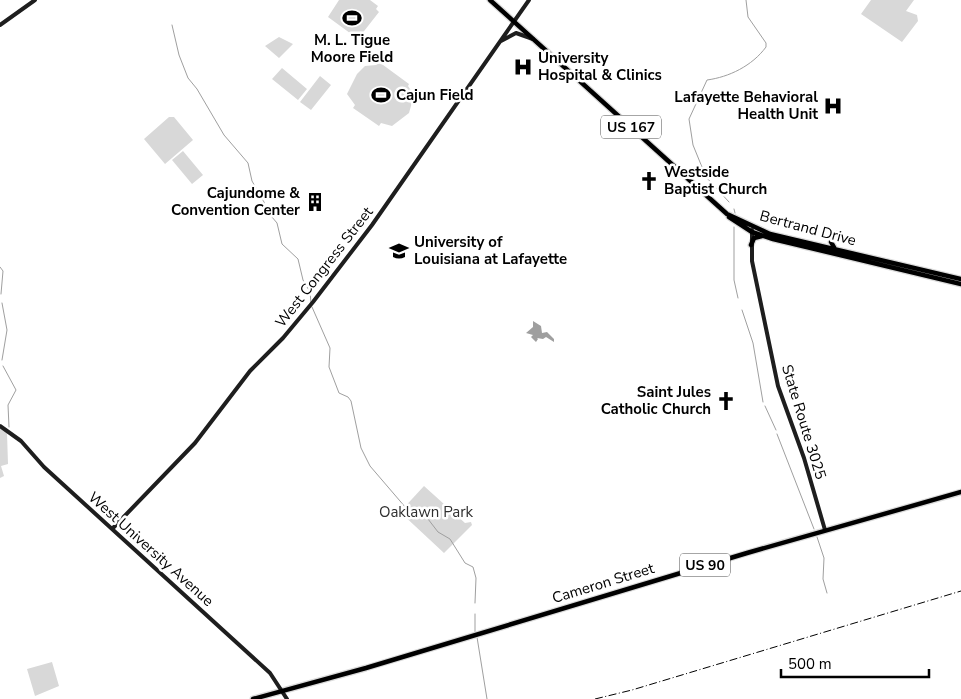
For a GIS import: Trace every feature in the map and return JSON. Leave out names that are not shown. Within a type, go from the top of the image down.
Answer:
[{"type":"main road","points":[[0,25],[35,0]]},
{"type":"main road","name":"Bertrand Drive","points":[[490,0],[732,220],[752,230],[961,279]]},
{"type":"main road","name":"West Congress Street","points":[[113,528],[195,443],[250,371],[283,338],[310,307],[366,233],[529,0]]},
{"type":"main road","points":[[501,41],[516,33],[533,39]]},
{"type":"main road","name":"Bertrand Drive","points":[[727,214],[762,236],[961,284]]},
{"type":"main road","name":"State Route 3025","points":[[752,230],[752,261],[782,398],[801,448],[825,530]]},
{"type":"main road","points":[[836,250],[831,242],[837,234]]},
{"type":"main road","points":[[751,245],[754,238],[762,236]]},
{"type":"main road","name":"West University Avenue","points":[[0,426],[21,442],[44,466],[270,673],[283,691],[286,699]]},
{"type":"main road","name":"Cameron Street","points":[[253,699],[368,668],[825,530],[961,492]]},
{"type":"green space","name":"M. L. Tigue Moore Field","points":[[339,0],[370,0],[378,6],[376,9],[379,12],[361,35],[354,36],[328,17]]},
{"type":"green space","points":[[871,0],[914,0],[906,11],[917,15],[918,21],[902,42],[861,14]]},
{"type":"green space","points":[[279,37],[293,44],[279,58],[265,46]]},
{"type":"green space","name":"Cajun Field","points":[[379,62],[409,84],[408,86],[414,95],[409,113],[392,126],[381,123],[379,126],[353,108],[355,105],[347,94],[357,74],[365,66],[376,65]]},
{"type":"green space","points":[[282,68],[307,89],[298,100],[272,79]]},
{"type":"green space","points":[[320,76],[331,85],[311,110],[300,102]]},
{"type":"green space","points":[[169,117],[174,117],[193,140],[165,164],[144,139]]},
{"type":"green space","points":[[183,151],[203,175],[192,184],[172,160]]},
{"type":"green space","points":[[0,428],[7,433],[8,464],[1,466],[4,476],[0,478]]},
{"type":"green space","name":"Oaklawn Park","points":[[424,486],[465,523],[471,522],[472,525],[444,553],[400,512]]},
{"type":"green space","points":[[52,662],[59,686],[35,696],[27,669]]},
{"type":"shaded area","points":[[533,321],[541,326],[542,333],[547,332],[554,339],[554,342],[546,337],[543,339],[537,338],[536,342],[531,337],[533,335],[526,333],[533,327]]},
{"type":"waterway","points":[[729,202],[706,177],[693,145],[689,119],[707,80],[740,70],[754,60],[766,47],[766,43],[748,17],[746,0]]},
{"type":"waterway","points":[[172,25],[179,55],[188,78],[197,89],[224,135],[248,163],[252,181],[264,202],[266,210],[277,223],[282,244],[298,259],[303,280],[310,292],[311,303]]},
{"type":"waterway","points":[[734,209],[735,213]]},
{"type":"waterway","points":[[734,227],[734,280],[738,298]]},
{"type":"waterway","points":[[0,267],[3,271],[1,294]]},
{"type":"waterway","points":[[2,303],[7,330],[2,360]]},
{"type":"waterway","points":[[312,307],[330,348],[329,367],[339,393],[348,397],[351,401],[361,448],[370,466],[406,508],[428,519],[438,532],[450,539],[465,563],[473,567],[476,578],[475,603]]},
{"type":"waterway","points":[[742,310],[753,343],[763,402]]},
{"type":"waterway","points":[[3,366],[16,390],[8,405],[9,427]]},
{"type":"waterway","points":[[765,406],[776,430]]},
{"type":"waterway","points":[[777,434],[814,529]]},
{"type":"waterway","points":[[817,537],[824,558],[823,579],[827,593]]},
{"type":"waterway","points":[[475,614],[475,632]]},
{"type":"waterway","points":[[477,637],[487,699]]},
{"type":"railway","points":[[595,699],[632,690],[961,591]]},
{"type":"place","name":"M. L. Tigue Moore Field","points":[[352,18]]},
{"type":"place","name":"University Hospital & Clinics","points":[[523,67]]},
{"type":"place","name":"Cajun Field","points":[[381,95]]},
{"type":"place","name":"Lafayette Behavioral Health Unit","points":[[833,106]]},
{"type":"place","name":"Westside Baptist Church","points":[[649,181]]},
{"type":"place","name":"Cajundome & Convention Center","points":[[315,202]]},
{"type":"place","name":"University of Louisiana at Lafayette","points":[[399,251]]},
{"type":"place","name":"Saint Jules Catholic Church","points":[[726,401]]}]
